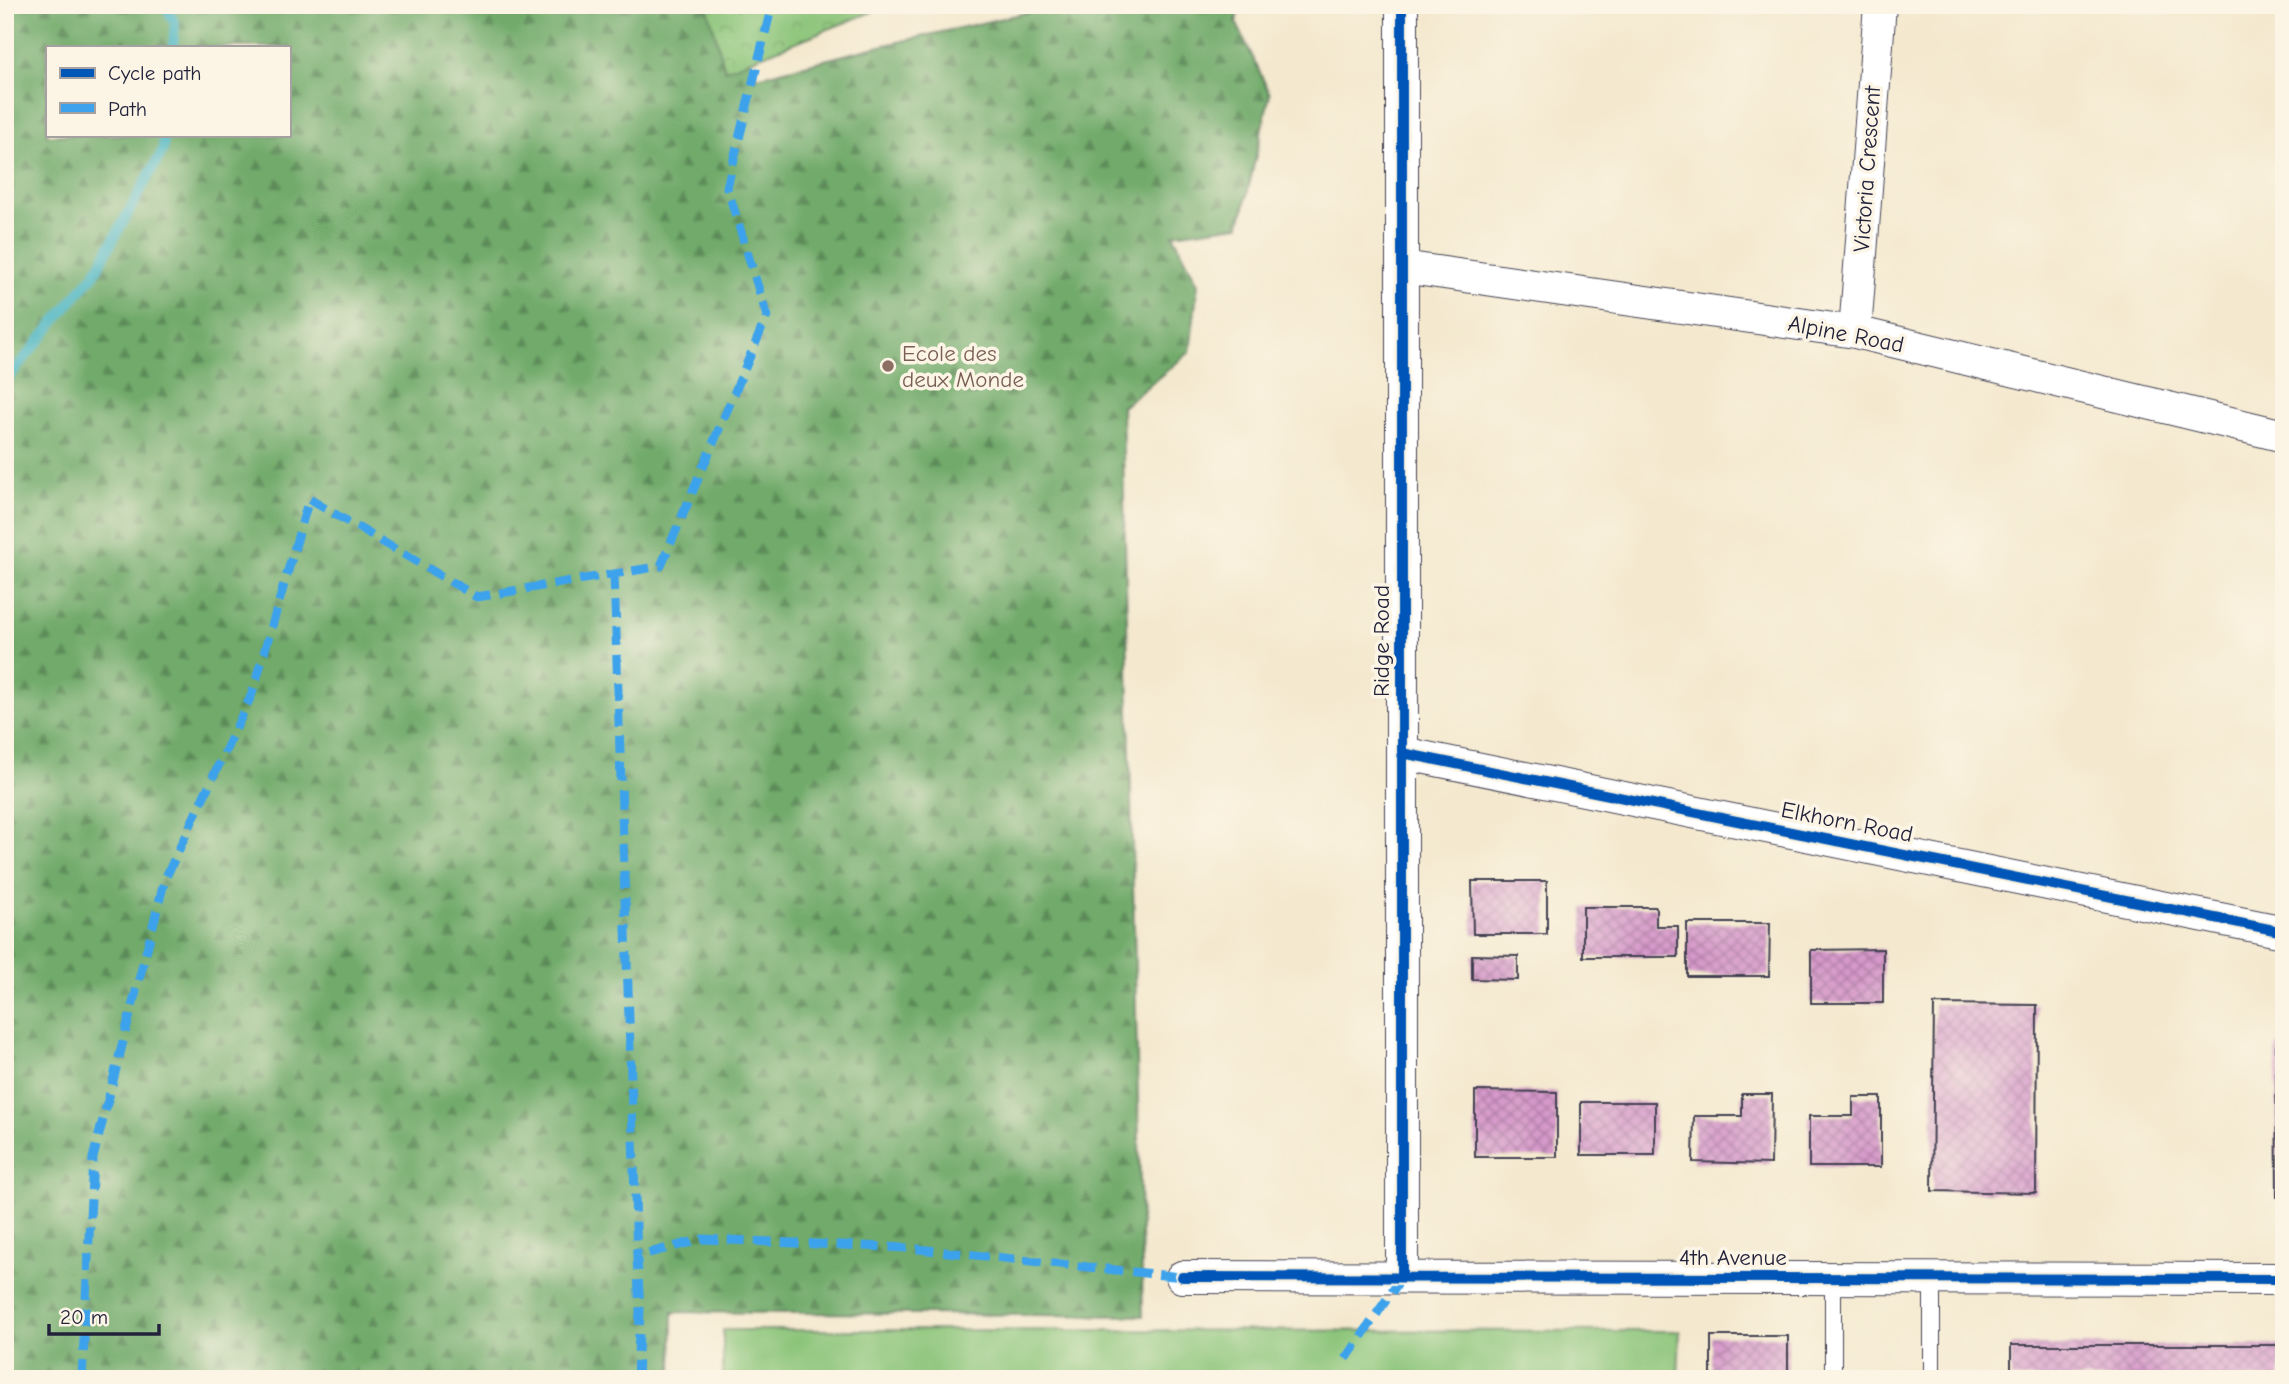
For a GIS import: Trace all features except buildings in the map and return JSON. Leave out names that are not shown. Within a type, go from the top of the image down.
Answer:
[{"type":"street","name":"Ridge Road","points":[[1402,5],[1402,1277]]},
{"type":"street","name":"Victoria Crescent","points":[[1855,332],[1880,5]]},
{"type":"street","name":"Alpine Road","points":[[1402,267],[1855,332],[2284,436]]},
{"type":"street","name":"Elkhorn Road","points":[[1402,753],[2284,932]]},
{"type":"street","name":"4th Avenue","points":[[1182,1277],[2284,1279]]},
{"type":"lane","points":[[1832,1278],[1833,1379]]},
{"type":"lane","points":[[1932,1278],[1932,1379]]},
{"type":"green space","points":[[5,5],[728,5],[757,77],[1060,5],[1240,5],[1236,22],[1270,94],[1240,225],[1173,234],[1198,284],[1190,352],[1122,407],[1143,1316],[673,1312],[672,1379],[5,1379]]},
{"type":"green space","points":[[707,5],[889,5],[725,70]]},
{"type":"green space","points":[[723,1330],[1680,1331],[1678,1379],[723,1379]]},
{"type":"waterway","points":[[165,5],[175,23],[173,46]]},
{"type":"waterway","points":[[5,382],[95,273],[163,150],[164,136]]},
{"type":"marked path","points":[[82,1379],[93,1158],[165,879],[252,694],[309,499],[477,597],[661,566],[767,316],[727,187],[772,5]]},
{"type":"marked path","points":[[614,574],[637,1256]]},
{"type":"marked path","points":[[637,1379],[640,1310],[637,1256],[703,1239],[909,1248],[1182,1277]]},
{"type":"marked path","points":[[1346,1359],[1402,1277]]},
{"type":"cycle path","points":[[1402,5],[1402,1277]]},
{"type":"cycle path","points":[[1402,753],[2284,932]]},
{"type":"cycle path","points":[[1182,1277],[2284,1279]]},
{"type":"place","name":"Ecole des deux Monde","points":[[888,366]]}]
